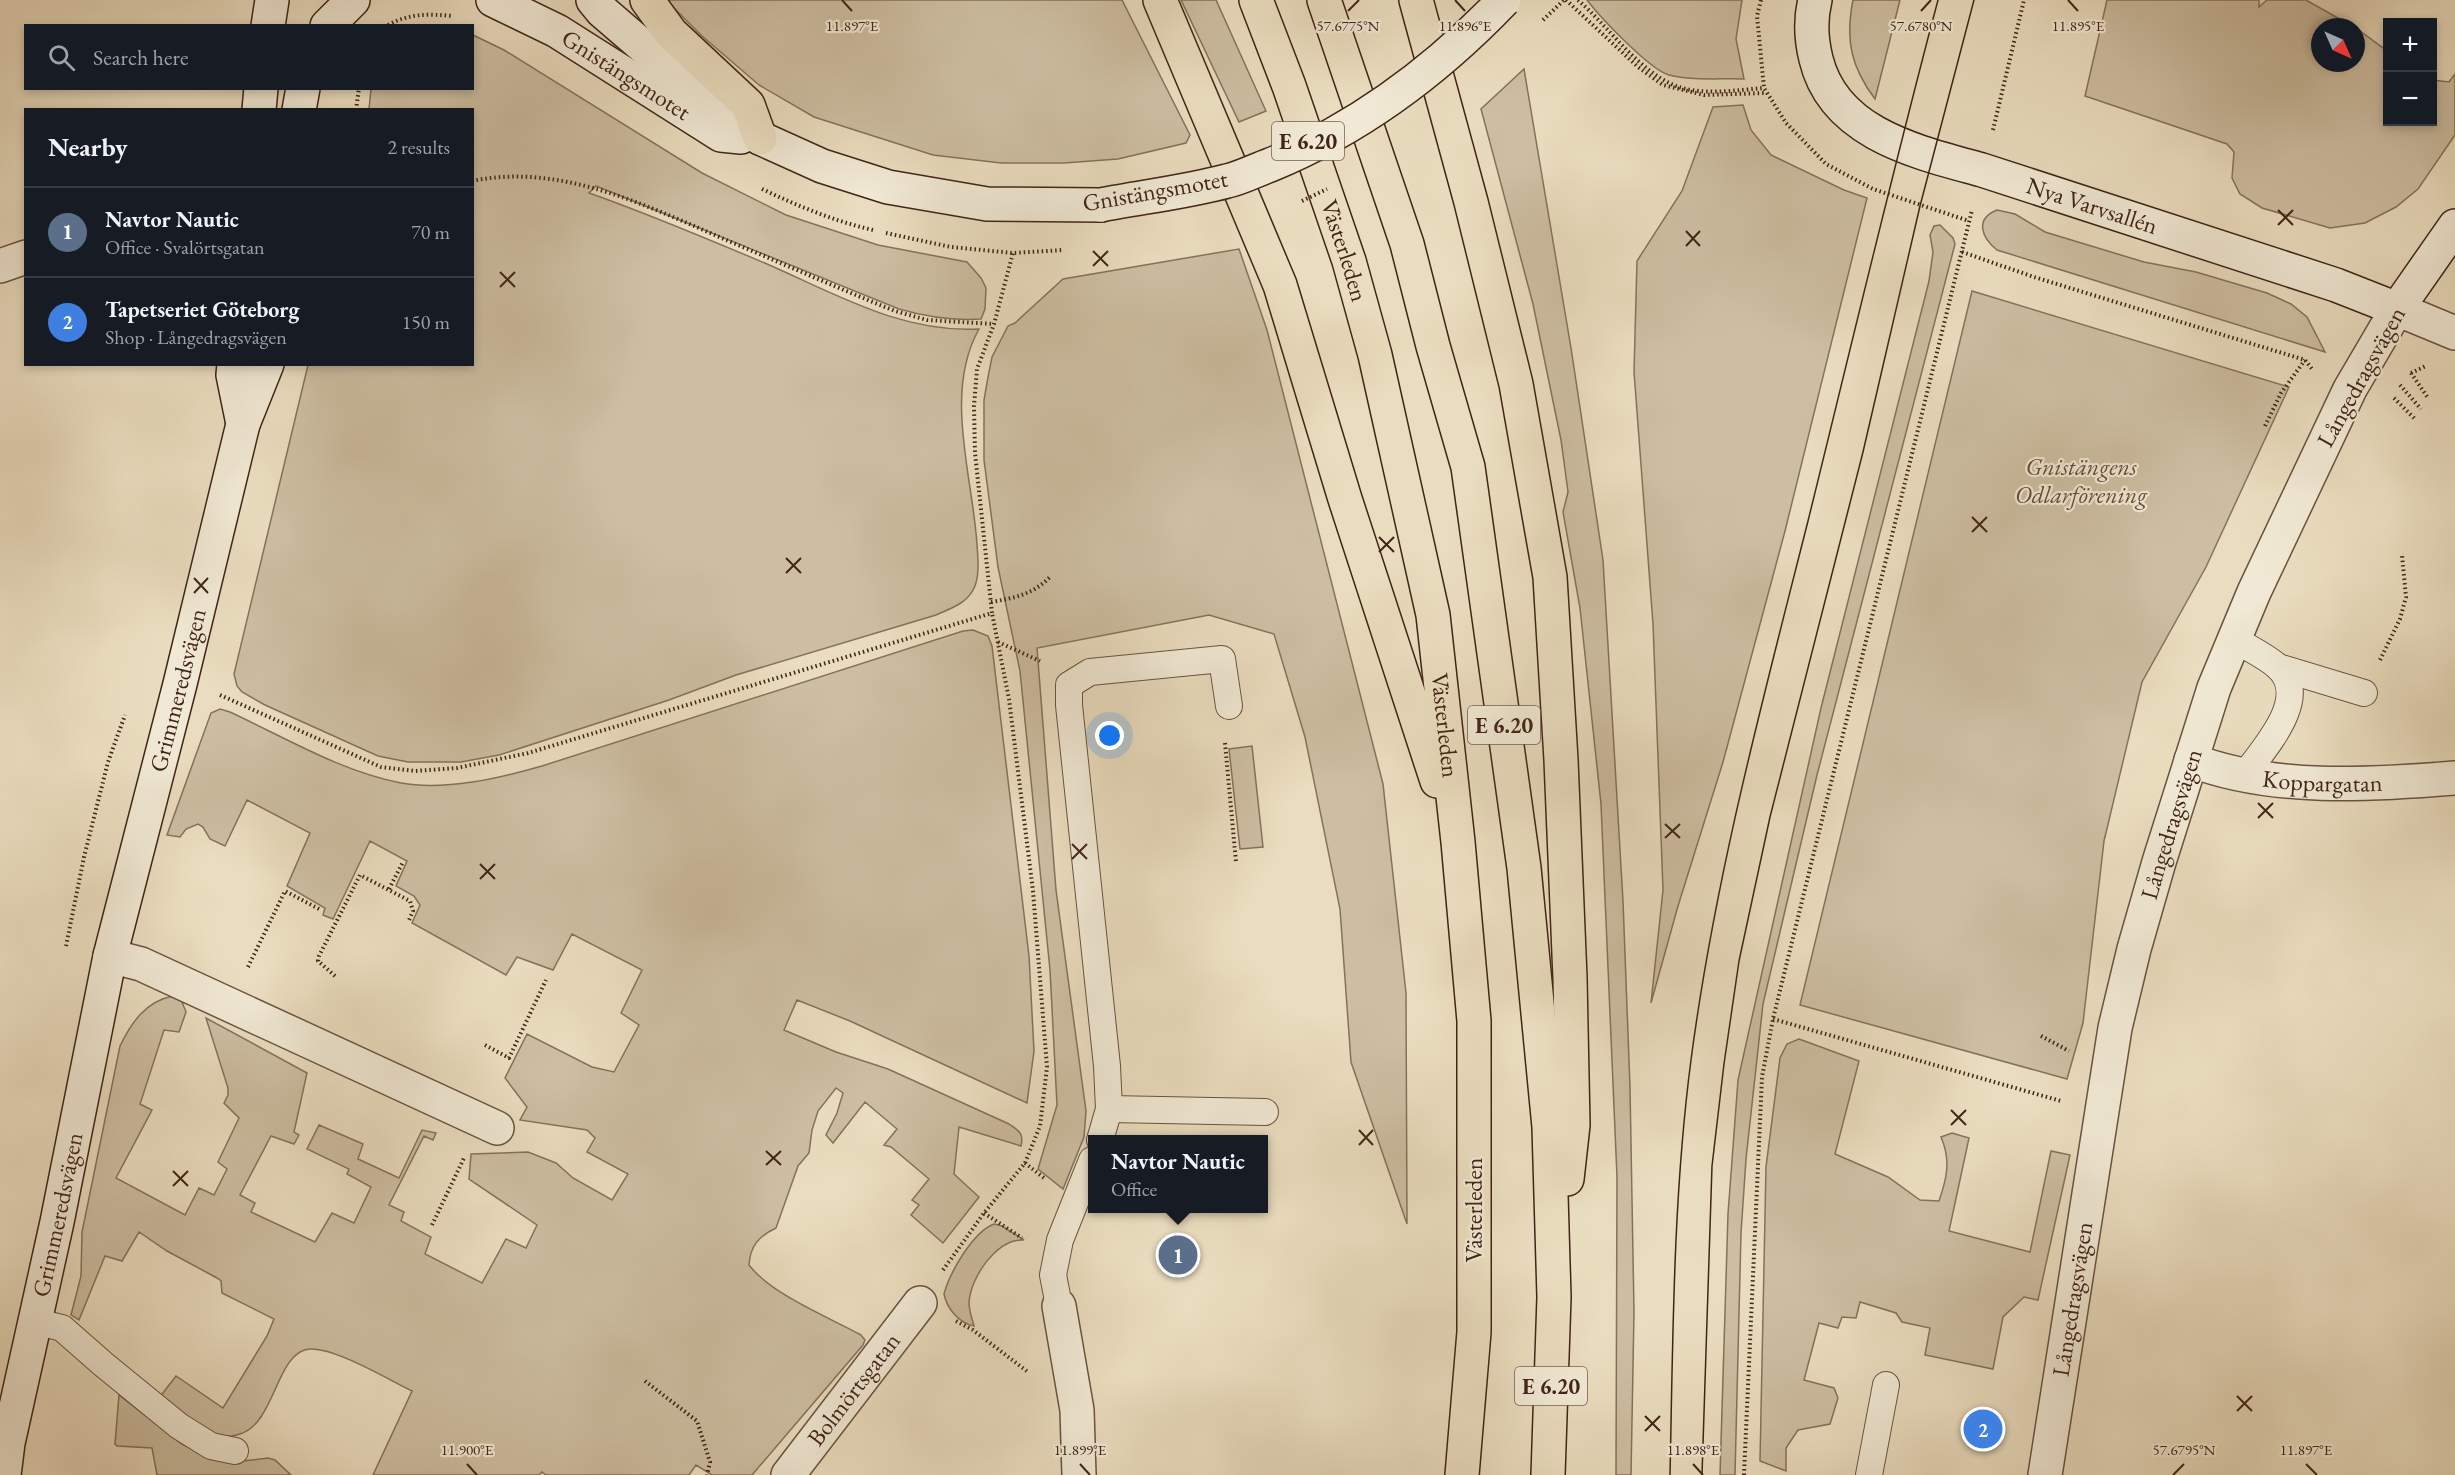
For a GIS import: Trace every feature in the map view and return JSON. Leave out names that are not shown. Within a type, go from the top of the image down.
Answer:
[{"type":"highway","points":[[647,0],[671,33],[748,105],[760,138]]},
{"type":"highway","points":[[1160,0],[1280,285],[1345,499],[1458,842]]},
{"type":"highway","name":"Västerleden","points":[[1256,0],[1289,86],[1341,239],[1375,355],[1433,615],[1458,842],[1474,1021],[1474,1332],[1462,1475]]},
{"type":"highway","name":"E 6.20","points":[[1324,0],[1407,244],[1433,346],[1468,467],[1525,879],[1549,1126],[1554,1298],[1548,1475]]},
{"type":"highway","points":[[1416,0],[1471,202],[1516,384],[1550,578],[1562,783],[1573,1105],[1573,1125],[1554,1298]]},
{"type":"street","points":[[268,24],[272,0]]},
{"type":"street","points":[[329,24],[353,0]]},
{"type":"street","name":"Gnistängsmotet","points":[[493,0],[557,31],[721,135],[760,138]]},
{"type":"street","name":"Gnistängsmotet","points":[[593,0],[602,11],[667,67],[760,138],[822,166],[888,187],[987,204],[1101,205],[1228,181],[1303,151],[1372,113],[1428,72],[1467,38],[1504,0]]},
{"type":"street","name":"Nya Varvsallén","points":[[1815,0],[1811,29],[1818,69],[1831,95],[1847,114],[1868,129],[1891,141],[2336,285],[2452,332]]},
{"type":"street","points":[[259,108],[261,90]]},
{"type":"street","points":[[299,108],[303,90]]},
{"type":"street","name":"Långedragsvägen","points":[[2045,1475],[2115,1028],[2134,949],[2214,688],[2278,537],[2350,388],[2397,309],[2455,226]]},
{"type":"street","points":[[0,266],[24,258]]},
{"type":"street","name":"Grimmeredsvägen","points":[[234,366],[233,375],[243,424]]},
{"type":"street","name":"Grimmeredsvägen","points":[[4,1475],[8,1443],[57,1222],[110,956],[180,684],[243,424],[266,366]]},
{"type":"street","name":"Koppargatan","points":[[2191,760],[2244,776],[2311,782],[2403,783],[2455,778]]},
{"type":"street","points":[[110,956],[141,964],[489,1124]]},
{"type":"street","name":"Bolmörtsgatan","points":[[788,1475],[920,1303]]},
{"type":"street","points":[[1059,1306],[1077,1410],[1079,1475]]},
{"type":"lane","points":[[2234,639],[2278,667],[2364,693]]},
{"type":"lane","points":[[1101,1135],[1109,1109],[1107,1066],[1069,705],[1069,685],[1090,672],[1222,659],[1229,706]]},
{"type":"lane","points":[[2244,776],[2277,730],[2289,706],[2290,685],[2278,667]]},
{"type":"lane","points":[[1109,1109],[1265,1112]]},
{"type":"lane","points":[[1059,1306],[1053,1275],[1060,1240],[1088,1170]]},
{"type":"lane","points":[[34,1321],[62,1328],[179,1426],[211,1446],[235,1451]]},
{"type":"lane","points":[[1869,1475],[1886,1385]]},
{"type":"path","points":[[1540,23],[1565,0],[1638,67],[1663,86],[1704,95],[1765,91],[1696,90],[1677,86],[1648,67],[1578,0]]},
{"type":"path","points":[[1982,170],[2024,0]]},
{"type":"path","points":[[356,108],[359,90]]},
{"type":"path","points":[[474,181],[515,177],[561,180],[613,194],[895,311],[927,320],[994,324]]},
{"type":"path","points":[[1744,1475],[1762,1077],[1773,1019],[1970,220]]},
{"type":"path","points":[[1962,252],[2034,277],[2305,360],[2317,375],[2373,399],[2396,380],[2421,410]]},
{"type":"path","points":[[1013,254],[994,324],[977,369],[974,406],[975,453],[992,613],[1009,699],[1034,891],[1047,1067],[1040,1126],[1025,1163],[984,1213],[920,1303],[973,1330],[1077,1410]]},
{"type":"path","points":[[2404,376],[2428,365],[2452,332]]},
{"type":"path","points":[[2265,426],[2281,393],[2305,360]]},
{"type":"path","points":[[2411,372],[2428,398]]},
{"type":"path","points":[[2385,389],[2415,418]]},
{"type":"path","points":[[2364,693],[2400,620],[2406,597],[2402,555]]},
{"type":"path","points":[[991,602],[1021,597],[1050,577]]},
{"type":"path","points":[[180,684],[218,693],[381,767],[415,771],[457,768],[528,753],[992,613]]},
{"type":"path","points":[[998,642],[1046,664]]},
{"type":"path","points":[[1229,706],[1225,744],[1236,862]]},
{"type":"path","points":[[389,890],[403,862]]},
{"type":"path","points":[[335,976],[318,961],[319,956],[360,875],[410,901],[413,911],[409,920]]},
{"type":"path","points":[[229,1005],[285,891],[321,910]]},
{"type":"path","points":[[485,1045],[508,1058],[546,980]]},
{"type":"path","points":[[1773,1019],[2101,1112]]},
{"type":"path","points":[[2041,1036],[2073,1053]]},
{"type":"path","points":[[432,1225],[489,1124]]},
{"type":"path","points":[[645,1381],[697,1421],[710,1462],[707,1475]]},
{"type":"green space","points":[[666,0],[1122,0],[1190,135],[1186,143],[1118,159],[1064,163],[1001,163],[933,155],[814,117],[759,85],[702,36]]},
{"type":"green space","points":[[1181,0],[1216,0],[1266,111],[1239,122]]},
{"type":"green space","points":[[1587,0],[1742,0],[1736,39],[1744,79],[1687,78],[1661,71],[1626,42]]},
{"type":"green space","points":[[1853,0],[1900,0],[1875,99],[1860,76],[1852,52],[1850,28]]},
{"type":"green space","points":[[2107,0],[2259,0],[2259,7],[2267,0],[2306,0],[2338,18],[2311,18],[2311,72],[2365,72],[2365,35],[2383,48],[2383,126],[2437,126],[2437,80],[2449,82],[2455,74],[2455,135],[2418,189],[2396,207],[2365,223],[2330,228],[2262,208],[2240,194],[2232,178],[2234,152],[2227,144],[2085,96]]},
{"type":"green space","points":[[474,35],[504,50],[702,173],[786,215],[878,245],[967,262],[981,278],[986,288],[985,309],[981,319],[940,318],[899,309],[596,186],[589,193],[701,236],[870,309],[923,325],[950,329],[979,329],[968,354],[961,408],[978,562],[978,574],[970,595],[957,606],[936,615],[736,675],[669,700],[499,755],[461,762],[408,762],[378,756],[265,705],[242,692],[237,686],[234,674],[308,366],[474,366],[474,108],[369,108],[371,90],[474,90]]},
{"type":"green space","points":[[1524,69],[1571,348],[1603,560],[1623,901],[1630,1087],[1634,1312],[1631,1475],[1616,1475],[1617,1177],[1601,804],[1580,608],[1563,512],[1568,492],[1561,440],[1533,304],[1481,109]]},
{"type":"green space","points":[[1743,105],[1751,130],[1771,155],[1844,190],[1867,198],[1785,531],[1723,762],[1678,906],[1651,1003],[1663,890],[1653,624],[1634,372],[1637,261],[1682,191],[1713,107]]},
{"type":"green space","points":[[1997,210],[2015,214],[2045,232],[2144,262],[2196,272],[2267,293],[2291,304],[2307,317],[2325,352],[1997,250],[1987,240],[1983,223],[1985,218]]},
{"type":"green space","points":[[1940,225],[1953,238],[1955,244],[1817,775],[1763,1004],[1746,1159],[1741,1233],[1735,1475],[1720,1475],[1728,1214],[1738,1080],[1821,708],[1929,281],[1933,252],[1930,235],[1934,226]]},
{"type":"green space","points":[[1239,249],[1267,330],[1383,784],[1406,993],[1407,1224],[1351,1062],[1340,909],[1305,737],[1274,634],[1209,615],[1037,648],[1056,890],[1086,1111],[1084,1137],[1063,1189],[1038,1169],[1057,1105],[1050,970],[1020,671],[998,567],[984,460],[984,400],[992,357],[1008,326],[1015,323],[1063,279]]},
{"type":"green space","name":"Gnistängens Odlarförening","points":[[1972,291],[2289,387],[2206,567],[2142,682],[2104,841],[2083,1023],[2067,1079],[1800,1005]]},
{"type":"green space","points":[[973,630],[988,636],[992,646],[1029,956],[1034,1051],[1027,1103],[850,1021],[797,1000],[784,1030],[836,1052],[888,1069],[1009,1124],[1020,1133],[1021,1146],[959,1127],[954,1174],[979,1197],[943,1243],[911,1215],[919,1205],[912,1200],[929,1179],[891,1147],[884,1145],[897,1129],[865,1102],[833,1143],[826,1135],[837,1113],[843,1093],[836,1088],[818,1111],[812,1130],[809,1153],[798,1166],[776,1228],[756,1242],[751,1252],[749,1265],[771,1286],[861,1335],[865,1340],[752,1475],[712,1475],[696,1465],[689,1475],[546,1475],[542,1472],[539,1475],[373,1475],[412,1391],[333,1353],[310,1349],[299,1353],[290,1362],[269,1403],[252,1427],[233,1436],[216,1435],[193,1423],[159,1398],[176,1376],[223,1408],[267,1336],[274,1319],[222,1293],[221,1281],[217,1278],[167,1251],[139,1232],[122,1261],[105,1256],[79,1320],[71,1315],[81,1276],[82,1232],[120,1046],[140,1014],[155,1003],[173,996],[182,1002],[186,1012],[179,1032],[164,1030],[140,1104],[152,1110],[116,1178],[185,1215],[199,1188],[214,1195],[227,1169],[218,1162],[239,1118],[224,1103],[228,1095],[228,1088],[206,1018],[307,1073],[294,1132],[299,1135],[294,1144],[271,1136],[240,1195],[255,1203],[251,1212],[315,1242],[332,1213],[354,1223],[371,1187],[347,1174],[349,1169],[307,1149],[319,1125],[363,1144],[358,1159],[399,1178],[422,1130],[436,1133],[433,1140],[424,1136],[389,1205],[404,1212],[401,1221],[431,1237],[425,1254],[482,1283],[506,1239],[526,1248],[537,1225],[469,1179],[471,1154],[528,1152],[556,1163],[573,1178],[612,1200],[628,1174],[587,1152],[595,1138],[587,1130],[520,1120],[527,1107],[505,1078],[527,1034],[592,1067],[614,1072],[639,1025],[621,1013],[642,970],[572,934],[553,970],[517,957],[506,975],[412,923],[420,905],[414,896],[396,886],[407,861],[370,841],[333,919],[323,915],[325,908],[287,886],[310,833],[247,800],[225,846],[210,839],[203,827],[198,824],[186,829],[180,837],[167,835],[211,713],[220,709],[230,712],[292,743],[379,778],[418,785],[454,784],[491,779],[542,766],[963,631]]},
{"type":"green space","points":[[1252,746],[1263,847],[1240,849],[1229,749]]},
{"type":"green space","points":[[1799,1039],[1859,1061],[1835,1154],[1888,1177],[1920,1200],[1939,1201],[1947,1169],[1946,1153],[1941,1137],[1952,1133],[1969,1138],[1949,1231],[2030,1252],[2051,1151],[2070,1155],[2038,1300],[2024,1297],[2003,1317],[1993,1369],[1925,1355],[1930,1328],[1902,1322],[1896,1313],[1860,1302],[1856,1318],[1842,1317],[1838,1328],[1819,1323],[1804,1380],[1834,1388],[1838,1398],[1830,1424],[1798,1430],[1786,1448],[1786,1471],[1760,1461],[1766,1167],[1780,1058],[1787,1044]]},
{"type":"green space","points":[[994,1224],[1002,1226],[1024,1240],[1004,1245],[995,1252],[974,1282],[969,1303],[974,1326],[963,1322],[954,1314],[944,1294],[951,1275],[963,1254],[978,1235]]},
{"type":"green space","points":[[119,1395],[182,1444],[199,1452],[234,1462],[268,1458],[275,1460],[291,1475],[157,1475],[152,1448],[115,1444]]},
{"type":"tram line","points":[[1670,1475],[1675,1267],[1681,1163],[1691,1060],[1713,924],[1758,722],[1938,0]]},
{"type":"tram line","points":[[1702,1475],[1712,1166],[1739,961],[1770,817],[1863,452],[1920,206],[1974,0]]},
{"type":"place","name":"Navtor Nautic","points":[[1178,1255]]},
{"type":"place","name":"Tapetseriet Göteborg","points":[[1983,1429]]}]
